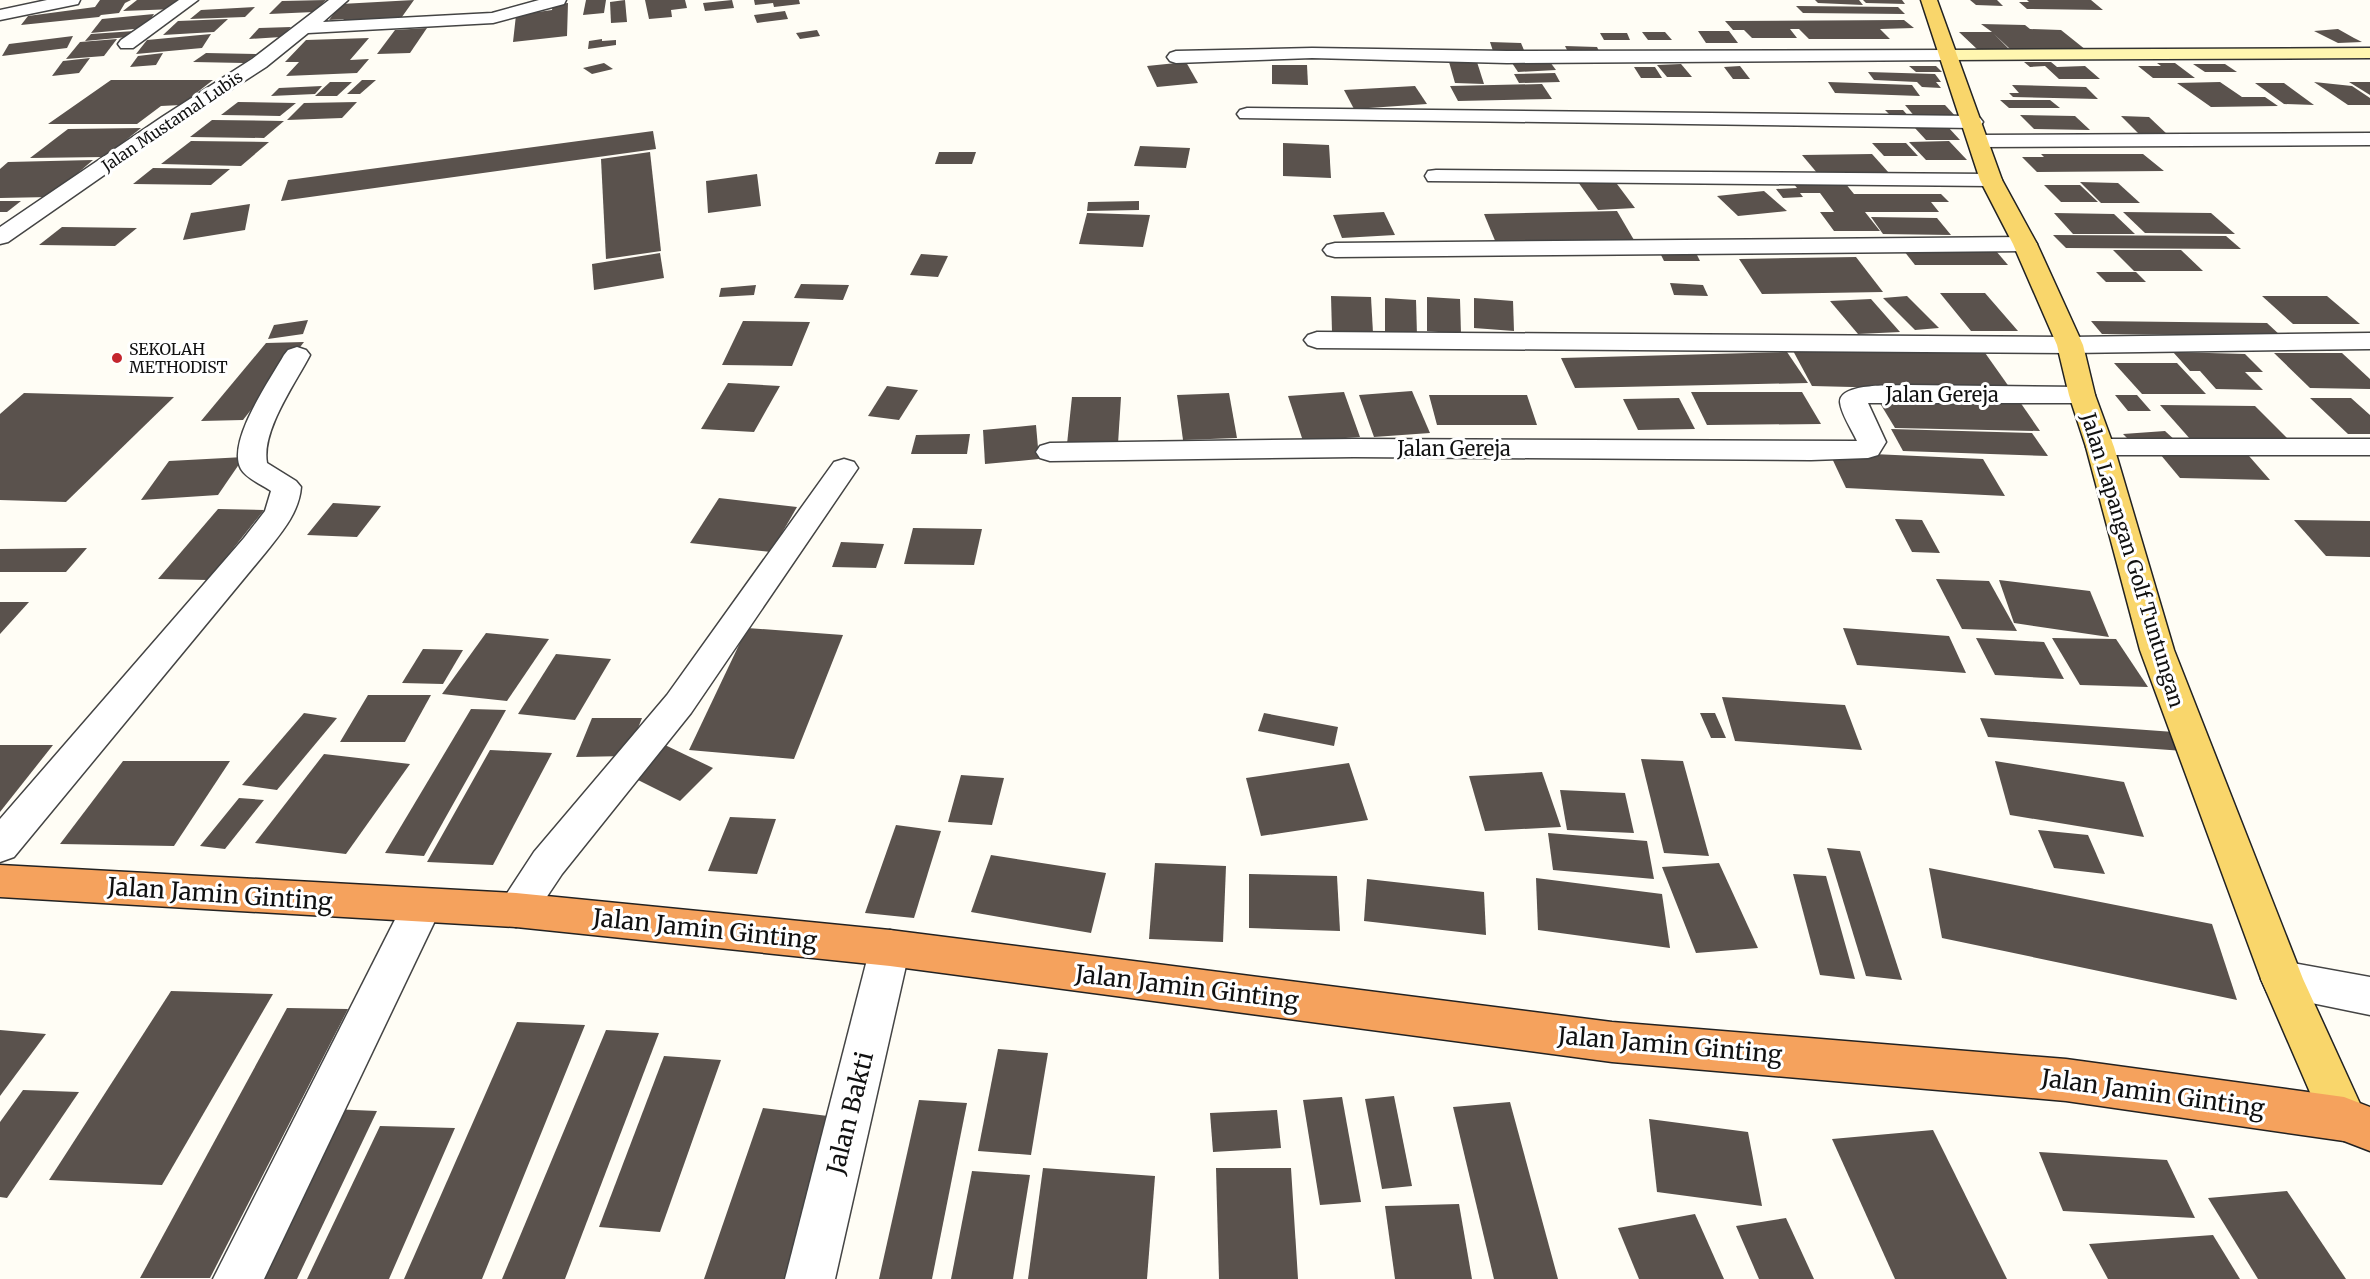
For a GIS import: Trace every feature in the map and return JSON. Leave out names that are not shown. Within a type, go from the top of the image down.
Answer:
[{"type":"highway","name":"Jalan Jamin Ginting","points":[[0,881],[516,910],[890,948],[1612,1042],[2066,1080],[2357,1124]]},
{"type":"main road","name":"Jalan Lapangan Golf Tuntungan","points":[[1929,0],[1991,180],[2025,244],[2070,345],[2082,395],[2100,447],[2157,650],[2282,979],[2357,1124]]},
{"type":"street","points":[[0,15],[72,0]]},
{"type":"street","points":[[127,44],[189,0]]},
{"type":"street","name":"Jalan Mustamal Lubis","points":[[0,237],[169,121],[260,63],[340,0]]},
{"type":"street","points":[[306,28],[493,18],[558,0]]},
{"type":"street","points":[[1176,57],[1312,53],[1508,57],[2370,53]]},
{"type":"street","points":[[1247,114],[2370,139]]},
{"type":"street","points":[[1436,176],[1991,180]]},
{"type":"street","points":[[1335,250],[2025,244]]},
{"type":"street","points":[[1317,340],[2070,345],[2370,341]]},
{"type":"street","points":[[0,846],[255,545],[280,510],[286,497],[286,487],[254,467],[251,451],[256,432],[297,355]]},
{"type":"street","name":"Jalan Gereja","points":[[1050,452],[1354,448],[1799,451],[1865,447],[1854,405],[1854,398],[1861,394],[2082,395]]},
{"type":"street","points":[[2100,447],[2370,447]]},
{"type":"street","points":[[516,910],[548,863],[679,704],[844,468]]},
{"type":"street","points":[[238,1279],[422,906]]},
{"type":"street","name":"Jalan Bakti","points":[[810,1279],[890,948]]},
{"type":"street","points":[[2282,979],[2370,996]]},
{"type":"building","points":[[100,0],[131,0],[125,3],[119,13],[21,25],[28,16],[95,7]]},
{"type":"building","points":[[137,0],[185,0],[175,9],[123,11]]},
{"type":"building","points":[[326,0],[314,12],[269,14],[282,1]]},
{"type":"building","points":[[414,0],[399,21],[339,25],[344,19],[329,20],[341,4]]},
{"type":"building","points":[[586,0],[606,0],[604,13],[583,15]]},
{"type":"building","points":[[625,0],[627,22],[611,23],[610,2]]},
{"type":"building","points":[[645,0],[685,0],[687,8],[671,10],[672,17],[649,19]]},
{"type":"building","points":[[732,0],[734,8],[705,11],[703,3]]},
{"type":"building","points":[[754,0],[799,0],[800,4],[774,7],[773,3],[755,5]]},
{"type":"building","points":[[1815,0],[1859,0],[1863,5],[1818,3]]},
{"type":"building","points":[[1863,0],[1902,0],[1905,4],[1866,3]]},
{"type":"building","points":[[1970,0],[1997,0],[2003,6],[1976,5]]},
{"type":"building","points":[[2027,0],[2091,0],[2103,10],[2027,9],[2019,2],[2029,2]]},
{"type":"building","points":[[568,3],[567,36],[513,42],[516,15],[552,10],[553,4]]},
{"type":"building","points":[[1796,6],[1898,7],[1905,14],[1803,13]]},
{"type":"building","points":[[255,7],[245,17],[190,19],[201,10]]},
{"type":"building","points":[[785,11],[788,19],[757,23],[754,15]]},
{"type":"building","points":[[154,14],[145,28],[91,33],[102,19]]},
{"type":"building","points":[[228,19],[214,32],[163,35],[178,21]]},
{"type":"building","points":[[1904,20],[1914,28],[1880,29],[1890,39],[1809,39],[1799,29],[1790,29],[1797,38],[1752,38],[1744,30],[1733,30],[1725,21]]},
{"type":"building","points":[[1981,24],[2025,25],[2030,29],[2061,30],[2086,50],[2011,50],[1994,34],[2011,51],[1978,50],[1959,32],[1992,32]]},
{"type":"building","points":[[291,27],[281,37],[249,39],[259,28]]},
{"type":"building","points":[[427,28],[410,53],[377,54],[395,30]]},
{"type":"building","points":[[2338,29],[2362,42],[2338,43],[2314,31]]},
{"type":"building","points":[[817,30],[820,36],[800,39],[796,33]]},
{"type":"building","points":[[134,31],[128,37],[85,41],[91,34]]},
{"type":"building","points":[[1698,31],[1729,31],[1738,43],[1706,43]]},
{"type":"building","points":[[1642,32],[1665,32],[1672,40],[1648,40]]},
{"type":"building","points":[[1600,33],[1627,33],[1630,40],[1604,40]]},
{"type":"building","points":[[211,34],[202,48],[136,54],[147,40]]},
{"type":"building","points":[[73,36],[67,48],[2,56],[9,44]]},
{"type":"building","points":[[369,38],[350,60],[369,59],[357,73],[286,76],[299,62],[285,62],[306,40]]},
{"type":"building","points":[[117,39],[104,56],[66,59],[80,42]]},
{"type":"building","points":[[602,39],[602,41],[616,40],[616,45],[588,49],[589,41]]},
{"type":"building","points":[[1490,42],[1521,43],[1526,55],[1494,54]]},
{"type":"building","points":[[1565,46],[1597,47],[1601,55],[1569,54]]},
{"type":"building","points":[[163,53],[156,65],[130,67],[138,56]]},
{"type":"building","points":[[206,53],[257,54],[244,63],[193,62]]},
{"type":"building","points":[[90,58],[79,73],[52,76],[63,61]]},
{"type":"building","points":[[1186,62],[1198,83],[1157,87],[1147,66]]},
{"type":"building","points":[[1449,62],[1477,62],[1484,84],[1455,83]]},
{"type":"building","points":[[1550,62],[1556,70],[1518,72],[1512,63]]},
{"type":"building","points":[[2024,62],[2051,62],[2057,67],[2085,66],[2100,79],[2059,79],[2045,66],[2030,67]]},
{"type":"building","points":[[604,63],[613,69],[592,74],[583,68]]},
{"type":"building","points":[[2157,63],[2175,63],[2195,78],[2153,78],[2138,66],[2161,66]]},
{"type":"building","points":[[1681,64],[1692,77],[1667,77],[1657,65]]},
{"type":"building","points":[[2193,64],[2225,64],[2237,72],[2205,72]]},
{"type":"building","points":[[1272,65],[1307,65],[1308,85],[1272,84]]},
{"type":"building","points":[[1740,66],[1750,79],[1733,79],[1724,67]]},
{"type":"building","points":[[1909,66],[1936,66],[1942,72],[1916,72]]},
{"type":"building","points":[[1634,67],[1655,67],[1662,78],[1641,78]]},
{"type":"building","points":[[1868,72],[1935,74],[1941,82],[1936,82],[1941,88],[1922,87],[1917,82],[1874,80]]},
{"type":"building","points":[[1555,73],[1560,82],[1519,83],[1514,74]]},
{"type":"building","points":[[111,80],[213,80],[181,105],[161,106],[137,124],[48,124]]},
{"type":"building","points":[[362,80],[376,80],[360,94],[347,94]]},
{"type":"building","points":[[330,82],[352,82],[337,96],[315,96]]},
{"type":"building","points":[[1828,82],[1912,85],[1920,96],[1835,93]]},
{"type":"building","points":[[2220,82],[2242,97],[2265,97],[2278,106],[2211,107],[2177,83]]},
{"type":"building","points":[[2314,82],[2352,86],[2370,98],[2370,105],[2348,105]]},
{"type":"building","points":[[2349,82],[2370,82],[2370,95]]},
{"type":"building","points":[[2255,83],[2284,83],[2314,105],[2284,104]]},
{"type":"building","points":[[1542,84],[1552,99],[1458,101],[1450,86]]},
{"type":"building","points":[[2012,85],[2086,87],[2098,99],[2013,97],[2009,93],[2019,93]]},
{"type":"building","points":[[322,86],[315,94],[271,96],[279,88]]},
{"type":"building","points":[[1415,86],[1427,104],[1354,109],[1344,90]]},
{"type":"building","points":[[2000,100],[2050,100],[2060,108],[2009,108]]},
{"type":"building","points":[[238,102],[296,103],[280,116],[221,115]]},
{"type":"building","points":[[357,102],[342,118],[287,120],[304,103]]},
{"type":"building","points":[[1905,105],[1945,105],[1958,119],[1916,118]]},
{"type":"building","points":[[1885,110],[1903,110],[1910,118],[1893,118]]},
{"type":"building","points":[[2020,115],[2075,116],[2090,130],[2034,129]]},
{"type":"building","points":[[2121,116],[2149,117],[2168,135],[2139,134]]},
{"type":"building","points":[[212,120],[284,121],[264,138],[190,137]]},
{"type":"building","points":[[1914,127],[1948,127],[1960,140],[1926,140]]},
{"type":"building","points":[[141,128],[105,157],[30,158],[68,129]]},
{"type":"building","points":[[653,131],[656,149],[281,201],[288,180]]},
{"type":"building","points":[[191,141],[269,142],[241,166],[161,164]]},
{"type":"building","points":[[1949,141],[1967,160],[1926,160],[1909,142]]},
{"type":"building","points":[[1283,143],[1329,145],[1331,178],[1283,176]]},
{"type":"building","points":[[1872,143],[1906,143],[1918,156],[1884,156]]},
{"type":"building","points":[[1140,146],[1190,148],[1186,168],[1134,166]]},
{"type":"building","points":[[650,152],[661,251],[606,259],[601,159]]},
{"type":"building","points":[[939,152],[976,152],[972,164],[935,164]]},
{"type":"building","points":[[1872,154],[1889,173],[1818,174],[1802,155]]},
{"type":"building","points":[[2041,154],[2143,154],[2164,171],[2037,172],[2022,157],[2044,157]]},
{"type":"building","points":[[93,160],[50,197],[0,198],[0,169],[8,162]]},
{"type":"building","points":[[153,168],[230,169],[211,185],[133,184]]},
{"type":"building","points":[[757,174],[761,206],[708,213],[706,181]]},
{"type":"building","points":[[1614,180],[1635,208],[1598,210],[1578,182]]},
{"type":"building","points":[[2080,182],[2118,183],[2140,203],[2101,203]]},
{"type":"building","points":[[1793,183],[1845,183],[1854,194],[1941,194],[1949,202],[1931,202],[1939,212],[1865,212],[1880,231],[1834,231],[1820,212],[1834,212],[1820,193],[1800,193],[1803,197],[1783,198],[1776,189],[1797,188]]},
{"type":"building","points":[[2044,185],[2080,185],[2098,202],[2061,202]]},
{"type":"building","points":[[1764,191],[1787,211],[1738,216],[1717,196]]},
{"type":"building","points":[[0,201],[21,201],[7,212],[0,212]]},
{"type":"building","points":[[1139,201],[1139,210],[1087,211],[1088,202]]},
{"type":"building","points":[[250,204],[245,230],[183,240],[191,213]]},
{"type":"building","points":[[1617,211],[1634,240],[1496,243],[1484,214]]},
{"type":"building","points":[[1384,212],[1395,235],[1342,238],[1333,215]]},
{"type":"building","points":[[2123,212],[2211,213],[2235,234],[2145,233]]},
{"type":"building","points":[[1087,213],[1150,215],[1143,247],[1079,244]]},
{"type":"building","points":[[2054,213],[2114,214],[2135,234],[2073,234]]},
{"type":"building","points":[[1871,217],[1937,218],[1951,235],[1883,234]]},
{"type":"building","points":[[62,227],[137,228],[115,246],[39,245]]},
{"type":"building","points":[[2053,235],[2226,236],[2241,249],[2066,248]]},
{"type":"building","points":[[2113,250],[2181,250],[2203,271],[2134,271]]},
{"type":"building","points":[[1659,251],[1695,251],[1700,261],[1664,261]]},
{"type":"building","points":[[1904,251],[1996,251],[2008,265],[1915,265]]},
{"type":"building","points":[[660,253],[664,278],[594,290],[592,264]]},
{"type":"building","points":[[921,254],[948,256],[938,277],[910,275]]},
{"type":"building","points":[[1856,257],[1883,292],[1762,294],[1739,259]]},
{"type":"building","points":[[2096,272],[2136,272],[2146,282],[2106,282]]},
{"type":"building","points":[[1670,283],[1703,285],[1708,296],[1674,295]]},
{"type":"building","points":[[801,284],[849,285],[843,300],[794,298]]},
{"type":"building","points":[[756,285],[754,295],[719,297],[721,288]]},
{"type":"building","points":[[1940,293],[1985,293],[2018,331],[1971,331]]},
{"type":"building","points":[[1331,296],[1371,297],[1373,333],[1332,332]]},
{"type":"building","points":[[1907,296],[1939,328],[1915,330],[1883,298]]},
{"type":"building","points":[[2262,296],[2327,296],[2360,324],[2293,324]]},
{"type":"building","points":[[1427,297],[1460,299],[1461,334],[1427,331]]},
{"type":"building","points":[[1385,298],[1416,300],[1417,336],[1385,334]]},
{"type":"building","points":[[1474,298],[1513,301],[1514,331],[1474,328]]},
{"type":"building","points":[[1871,299],[1900,332],[1858,334],[1830,301]]},
{"type":"building","points":[[308,320],[303,334],[268,339],[274,325]]},
{"type":"building","points":[[743,321],[810,322],[792,366],[722,365]]},
{"type":"building","points":[[2091,321],[2267,323],[2281,336],[2102,334]]},
{"type":"building","points":[[304,342],[243,420],[201,421],[266,343]]},
{"type":"building","points":[[1791,347],[1983,350],[2012,391],[1812,386]]},
{"type":"building","points":[[1787,352],[1808,383],[1575,388],[1561,358]]},
{"type":"building","points":[[2173,352],[2245,354],[2263,372],[2245,372],[2263,390],[2216,389],[2200,371],[2190,371]]},
{"type":"building","points":[[2274,353],[2342,353],[2370,379],[2370,389],[2310,388]]},
{"type":"building","points":[[2114,363],[2177,363],[2206,394],[2142,394]]},
{"type":"building","points":[[728,383],[780,386],[754,432],[701,429]]},
{"type":"building","points":[[887,386],[918,390],[899,420],[868,416]]},
{"type":"building","points":[[1412,391],[1430,433],[1374,437],[1359,395]]},
{"type":"building","points":[[1344,392],[1360,437],[1303,441],[1288,396]]},
{"type":"building","points":[[1691,392],[1802,392],[1821,424],[1707,425]]},
{"type":"building","points":[[24,393],[174,397],[66,502],[0,500],[0,414]]},
{"type":"building","points":[[1229,393],[1237,438],[1183,440],[1177,395]]},
{"type":"building","points":[[1429,395],[1527,395],[1537,425],[1437,425]]},
{"type":"building","points":[[2115,395],[2137,395],[2151,411],[2128,411]]},
{"type":"building","points":[[1072,397],[1121,397],[1118,444],[1067,444]]},
{"type":"building","points":[[1679,398],[1695,429],[1638,430],[1623,399]]},
{"type":"building","points":[[2310,398],[2351,398],[2370,415],[2370,434],[2348,434]]},
{"type":"building","points":[[1878,400],[2020,402],[2040,431],[1895,428]]},
{"type":"building","points":[[2160,405],[2255,406],[2290,441],[2191,440]]},
{"type":"building","points":[[1036,425],[1039,459],[985,464],[983,430]]},
{"type":"building","points":[[1891,429],[2032,433],[2048,456],[1903,451]]},
{"type":"building","points":[[2165,431],[2177,442],[2134,445],[2123,434]]},
{"type":"building","points":[[970,434],[967,454],[911,454],[916,435]]},
{"type":"building","points":[[1829,452],[1983,459],[2005,496],[1846,488]]},
{"type":"building","points":[[2160,454],[2249,456],[2270,480],[2180,478]]},
{"type":"building","points":[[244,457],[218,495],[141,500],[169,461]]},
{"type":"building","points":[[719,498],[797,507],[771,552],[690,543]]},
{"type":"building","points":[[333,503],[381,506],[357,537],[307,535]]},
{"type":"building","points":[[218,509],[264,510],[208,580],[158,579]]},
{"type":"building","points":[[1895,519],[1922,520],[1940,553],[1912,552]]},
{"type":"building","points":[[2294,520],[2370,521],[2370,557],[2326,556]]},
{"type":"building","points":[[913,528],[982,529],[974,565],[904,564]]},
{"type":"building","points":[[841,542],[884,544],[876,568],[832,567]]},
{"type":"building","points":[[87,548],[66,572],[0,572],[0,549]]},
{"type":"building","points":[[1936,579],[1989,581],[2017,631],[1962,629]]},
{"type":"building","points":[[1999,580],[2090,591],[2109,637],[2014,623]]},
{"type":"building","points":[[0,602],[29,602],[0,634]]},
{"type":"building","points":[[747,628],[843,635],[794,759],[689,750]]},
{"type":"building","points":[[1843,628],[1949,636],[1966,673],[1857,665]]},
{"type":"building","points":[[486,633],[549,639],[507,701],[442,694]]},
{"type":"building","points":[[1976,638],[2044,642],[2064,679],[1995,675]]},
{"type":"building","points":[[2052,638],[2116,639],[2148,687],[2080,685]]},
{"type":"building","points":[[423,649],[463,650],[443,684],[402,683]]},
{"type":"building","points":[[556,654],[611,659],[575,720],[518,714]]},
{"type":"building","points":[[368,695],[431,695],[405,742],[340,742]]},
{"type":"building","points":[[1722,697],[1845,705],[1862,750],[1735,741]]},
{"type":"building","points":[[471,709],[506,710],[424,856],[385,853]]},
{"type":"building","points":[[304,713],[337,718],[277,790],[242,785]]},
{"type":"building","points":[[1264,713],[1338,727],[1334,746],[1258,731]]},
{"type":"building","points":[[1700,713],[1715,713],[1726,738],[1711,738]]},
{"type":"building","points":[[592,718],[642,718],[627,756],[576,757]]},
{"type":"building","points":[[1980,718],[2174,732],[2184,751],[1988,737]]},
{"type":"building","points":[[0,745],[53,745],[0,812]]},
{"type":"building","points":[[665,745],[713,768],[680,801],[632,777]]},
{"type":"building","points":[[490,750],[552,753],[493,865],[427,862]]},
{"type":"building","points":[[324,754],[410,764],[346,854],[255,843]]},
{"type":"building","points":[[1641,759],[1683,761],[1709,856],[1664,853]]},
{"type":"building","points":[[123,761],[230,761],[174,846],[60,844]]},
{"type":"building","points":[[1995,761],[2124,782],[2144,837],[2010,815]]},
{"type":"building","points":[[1349,763],[1368,820],[1261,836],[1246,778]]},
{"type":"building","points":[[1542,772],[1561,827],[1485,831],[1469,776]]},
{"type":"building","points":[[961,775],[1004,778],[992,825],[948,822]]},
{"type":"building","points":[[1560,790],[1625,793],[1634,833],[1567,830]]},
{"type":"building","points":[[239,798],[264,800],[225,849],[200,846]]},
{"type":"building","points":[[730,817],[776,819],[757,874],[708,871]]},
{"type":"building","points":[[896,825],[941,831],[914,918],[865,913]]},
{"type":"building","points":[[2038,830],[2088,835],[2105,874],[2054,868]]},
{"type":"building","points":[[1548,833],[1647,841],[1654,879],[1553,870]]},
{"type":"building","points":[[1827,848],[1860,851],[1902,980],[1866,976]]},
{"type":"building","points":[[991,855],[1106,873],[1091,933],[971,912]]},
{"type":"building","points":[[1155,863],[1226,866],[1223,942],[1149,939]]},
{"type":"building","points":[[1719,863],[1758,948],[1696,953],[1662,867]]},
{"type":"building","points":[[1929,868],[2212,924],[2237,1000],[1942,938]]},
{"type":"building","points":[[1249,874],[1337,876],[1340,931],[1249,928]]},
{"type":"building","points":[[1793,874],[1826,876],[1855,979],[1820,975]]},
{"type":"building","points":[[1536,878],[1662,894],[1670,948],[1538,930]]},
{"type":"building","points":[[1367,879],[1484,892],[1486,935],[1364,921]]},
{"type":"building","points":[[171,991],[273,994],[162,1185],[49,1180]]},
{"type":"building","points":[[287,1008],[348,1009],[210,1278],[140,1278]]},
{"type":"building","points":[[517,1022],[585,1025],[482,1279],[404,1279]]},
{"type":"building","points":[[0,1030],[46,1034],[0,1096]]},
{"type":"building","points":[[606,1030],[659,1033],[565,1279],[502,1279]]},
{"type":"building","points":[[998,1049],[1048,1053],[1031,1155],[978,1151]]},
{"type":"building","points":[[664,1056],[721,1060],[660,1232],[599,1227]]},
{"type":"building","points":[[23,1090],[79,1092],[7,1198],[0,1197],[0,1122]]},
{"type":"building","points":[[1394,1096],[1412,1186],[1382,1189],[1365,1099]]},
{"type":"building","points":[[1342,1097],[1361,1202],[1320,1205],[1303,1100]]},
{"type":"building","points":[[919,1100],[967,1103],[932,1279],[879,1279]]},
{"type":"building","points":[[1510,1102],[1558,1279],[1494,1279],[1453,1107]]},
{"type":"building","points":[[763,1108],[836,1117],[787,1279],[704,1279]]},
{"type":"building","points":[[331,1109],[377,1111],[297,1279],[244,1279]]},
{"type":"building","points":[[1277,1110],[1281,1148],[1213,1152],[1210,1113]]},
{"type":"building","points":[[1649,1119],[1748,1132],[1762,1206],[1657,1192]]},
{"type":"building","points":[[380,1126],[455,1128],[389,1279],[307,1279]]},
{"type":"building","points":[[1933,1130],[2007,1279],[1895,1279],[1832,1139]]},
{"type":"building","points":[[2039,1152],[2167,1160],[2195,1218],[2063,1211]]},
{"type":"building","points":[[1043,1168],[1155,1176],[1147,1279],[1028,1279]]},
{"type":"building","points":[[1216,1168],[1291,1168],[1298,1279],[1219,1279]]},
{"type":"building","points":[[972,1171],[1030,1175],[1013,1279],[951,1279]]},
{"type":"building","points":[[2287,1191],[2346,1279],[2258,1279],[2208,1198]]},
{"type":"building","points":[[1459,1204],[1472,1279],[1395,1279],[1385,1206]]},
{"type":"building","points":[[1695,1214],[1724,1279],[1639,1279],[1618,1228]]},
{"type":"building","points":[[1786,1218],[1814,1279],[1759,1279],[1736,1226]]},
{"type":"building","points":[[2213,1235],[2240,1279],[2108,1279],[2089,1244]]},
{"type":"place","name":"SEKOLAH METHODIST","points":[[117,358]]}]
